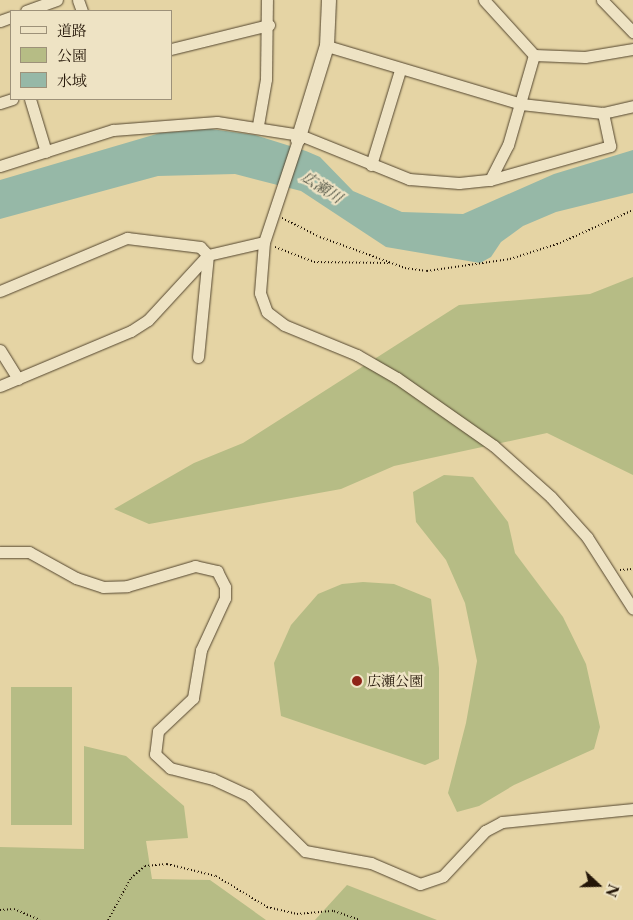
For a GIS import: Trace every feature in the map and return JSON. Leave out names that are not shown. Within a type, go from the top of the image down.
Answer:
[{"type":"street","points":[[29,10],[57,0]]},
{"type":"street","points":[[258,125],[266,78],[269,25],[267,0]]},
{"type":"street","points":[[329,0],[327,46],[264,242],[260,293],[272,316],[284,326],[357,356],[397,378],[494,446],[551,497],[587,537],[633,609]]},
{"type":"street","points":[[484,0],[534,55],[585,57],[633,49]]},
{"type":"street","points":[[602,0],[633,32]]},
{"type":"street","points":[[172,49],[269,25]]},
{"type":"street","points":[[327,46],[400,70],[521,104],[603,113],[633,106]]},
{"type":"street","points":[[490,180],[521,104],[534,55]]},
{"type":"street","points":[[371,166],[400,70]]},
{"type":"street","points":[[30,100],[46,152]]},
{"type":"street","points":[[0,166],[114,130],[156,124],[258,125],[299,137],[371,166],[433,183],[490,180],[610,146],[603,113]]},
{"type":"street","points":[[0,291],[127,238],[200,248],[208,255]]},
{"type":"street","points":[[0,386],[148,320],[208,255],[264,242]]},
{"type":"street","points":[[198,357],[208,255]]},
{"type":"street","points":[[0,350],[18,379]]},
{"type":"street","points":[[0,552],[28,552],[76,578],[103,587],[127,586],[195,566],[217,571],[225,587],[225,598],[201,650],[193,698],[158,730],[155,754],[170,768],[213,779],[248,795],[268,810],[305,851],[371,863],[420,884],[443,876],[485,831],[502,822],[633,809]]},
{"type":"path","points":[[273,214],[320,237],[392,263],[427,270],[510,259],[560,243],[633,210]]},
{"type":"path","points":[[264,242],[314,262],[392,263]]},
{"type":"path","points":[[108,920],[131,878],[146,866],[167,864],[216,876],[267,907],[298,914],[334,911],[360,920]]},
{"type":"path","points":[[0,910],[14,909],[40,920]]},
{"type":"green space","points":[[633,277],[633,475],[547,433],[394,466],[341,489],[149,524],[114,509],[194,463],[243,443],[459,305],[590,294]]},
{"type":"green space","points":[[444,475],[473,477],[508,522],[515,553],[563,617],[586,664],[600,727],[594,749],[514,785],[479,806],[457,812],[448,793],[466,723],[477,661],[465,603],[446,560],[416,522],[413,492]]},
{"type":"green space","name":"広瀬公園","points":[[363,582],[394,584],[431,599],[439,668],[439,759],[425,765],[281,716],[274,663],[291,625],[318,594],[342,584]]},
{"type":"green space","points":[[11,687],[72,687],[72,825],[11,825]]},
{"type":"green space","points":[[84,746],[126,756],[184,806],[188,838],[146,841],[152,879],[210,880],[266,920],[0,920],[0,847],[84,849]]},
{"type":"green space","points":[[347,885],[437,920],[315,920]]},
{"type":"water","name":"広瀬川","points":[[211,129],[255,135],[320,157],[353,191],[402,212],[463,214],[554,174],[633,150],[633,193],[556,212],[523,226],[501,242],[491,257],[480,263],[386,247],[301,191],[235,174],[158,176],[0,219],[0,180],[160,133]]},
{"type":"place","name":"広瀬公園","points":[[357,681]]}]
